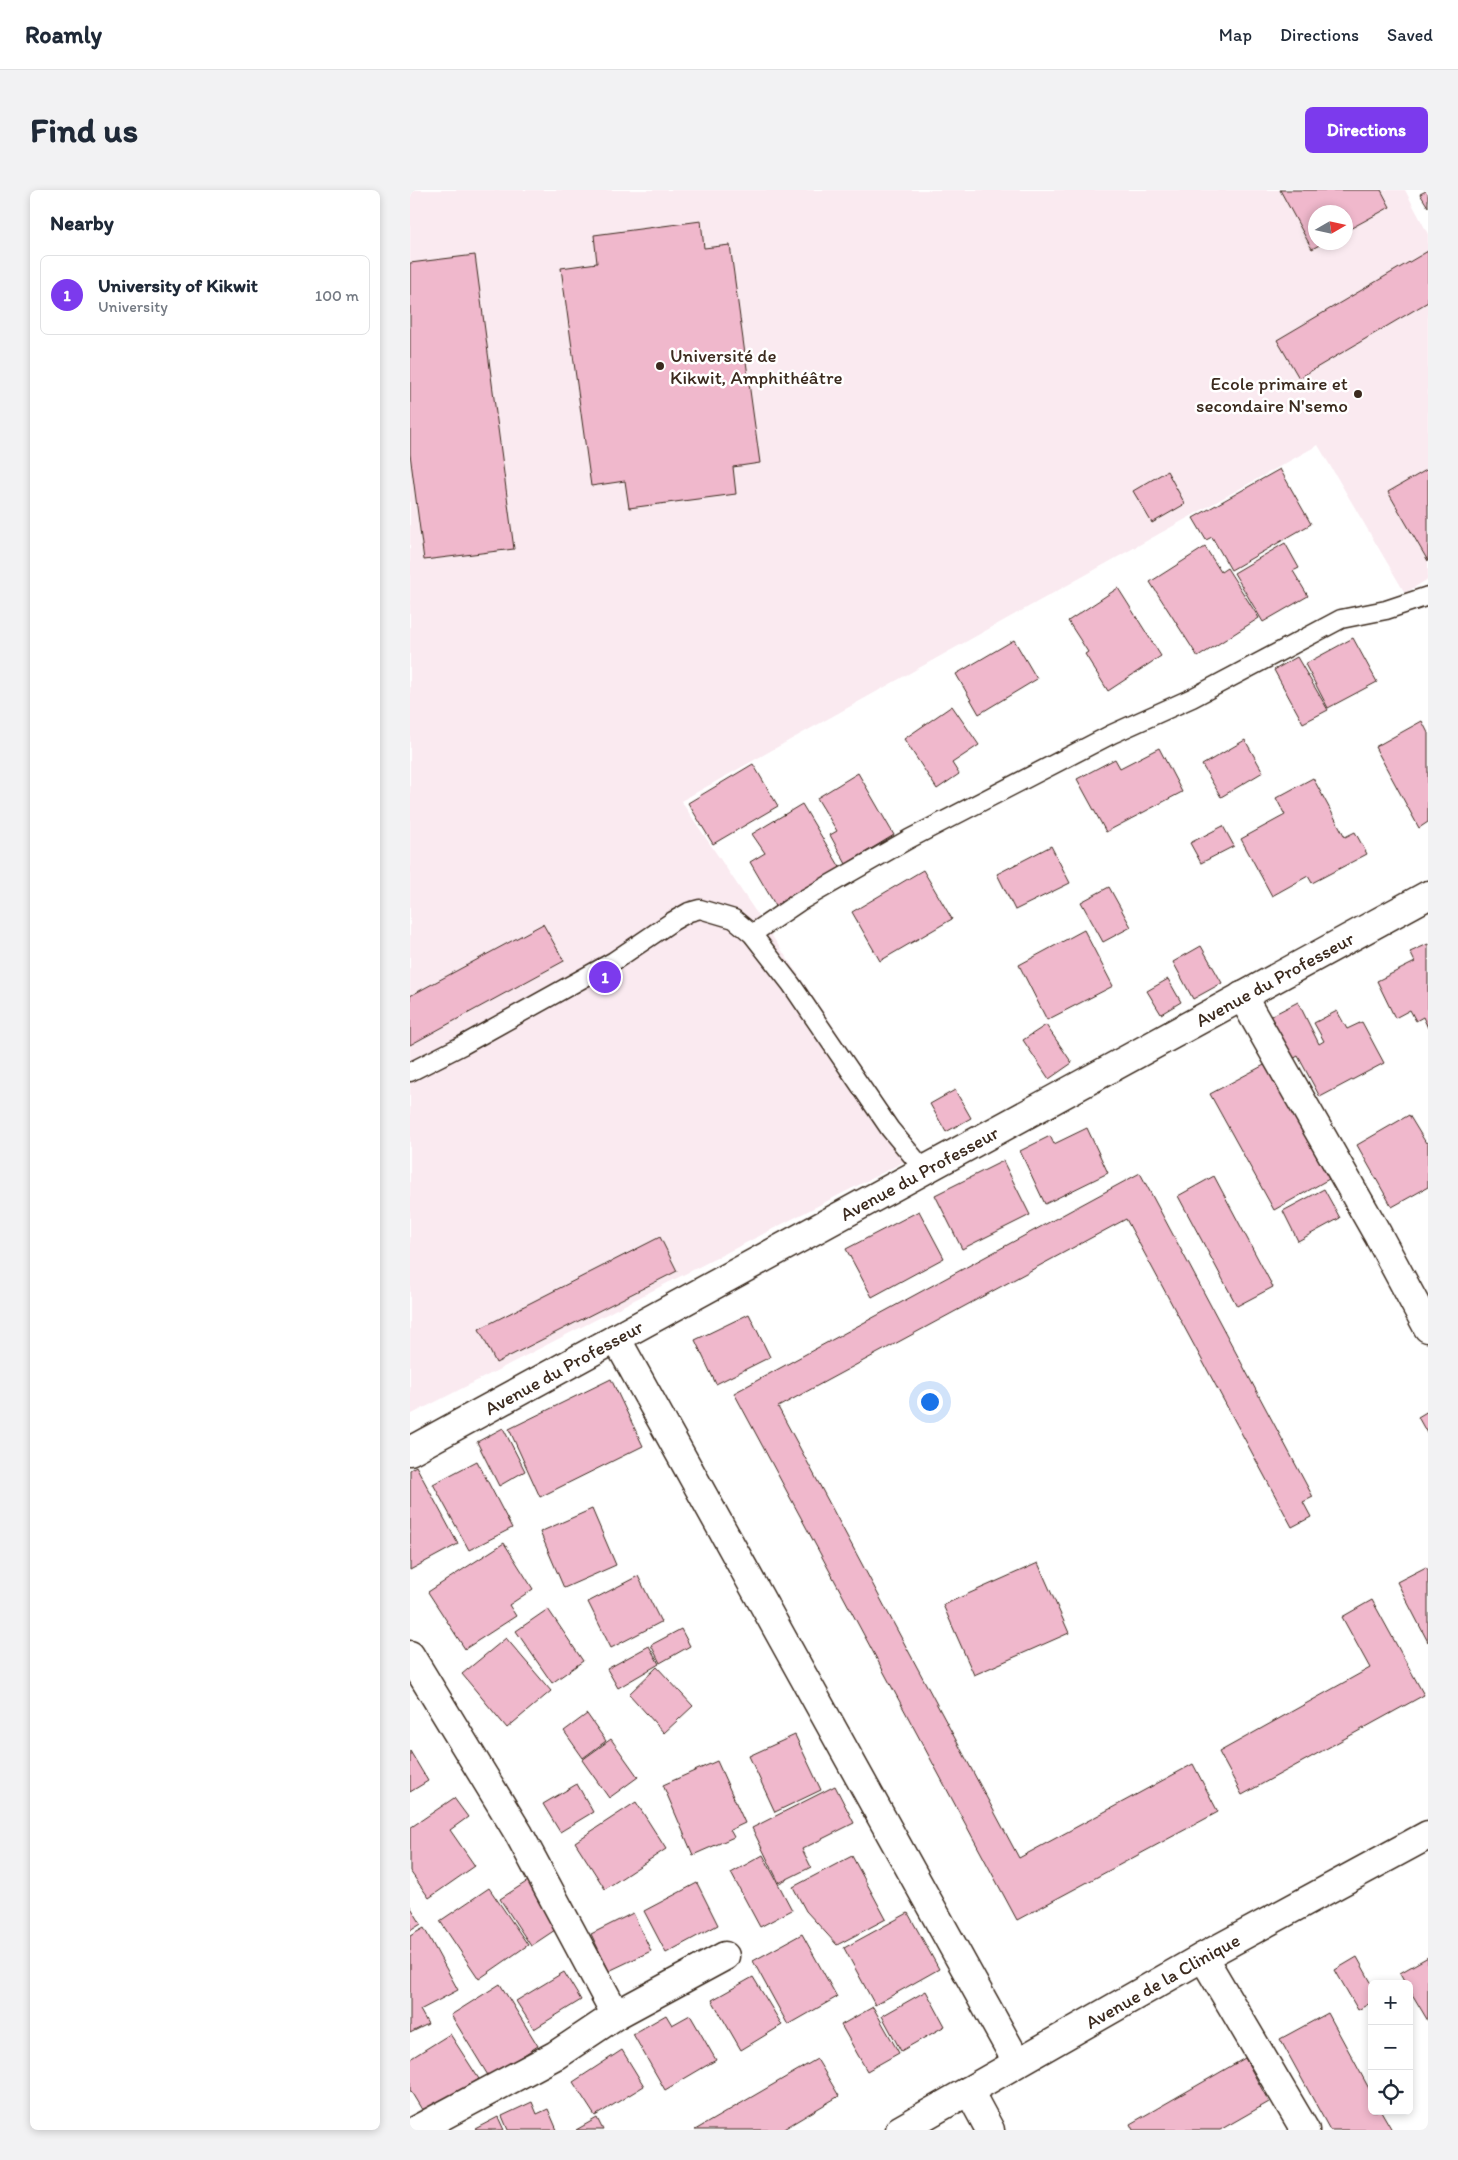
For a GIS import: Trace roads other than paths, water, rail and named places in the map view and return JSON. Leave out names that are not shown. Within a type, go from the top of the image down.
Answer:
[{"type":"street","name":"Avenue du Professeur","points":[[410,1451],[1428,895]]},
{"type":"street","points":[[1242,996],[1378,1235],[1428,1328]]},
{"type":"street","points":[[616,1338],[1017,2062]]},
{"type":"street","points":[[410,1655],[519,1834],[616,2015]]},
{"type":"street","name":"Avenue de la Clinique","points":[[900,2130],[1203,1957],[1428,1835]]},
{"type":"street","points":[[410,2120],[416,2130],[556,2055],[616,2015],[725,1956]]},
{"type":"street","points":[[1203,1957],[1305,2130]]},
{"type":"street","points":[[969,2090],[990,2130]]},
{"type":"lane","points":[[752,934],[798,902],[910,839],[1112,734],[1192,698],[1333,623],[1341,619],[1386,610],[1428,596]]},
{"type":"lane","points":[[410,1072],[463,1045],[614,961],[689,912],[700,909],[734,919],[752,934],[792,984],[890,1129],[924,1171]]},
{"type":"place","name":"Université de Kikwit, Amphithéâtre","points":[[660,366]]},
{"type":"place","name":"Ecole primaire et secondaire N'semo","points":[[1358,394]]},
{"type":"place","name":"University of Kikwit","points":[[605,977]]}]
